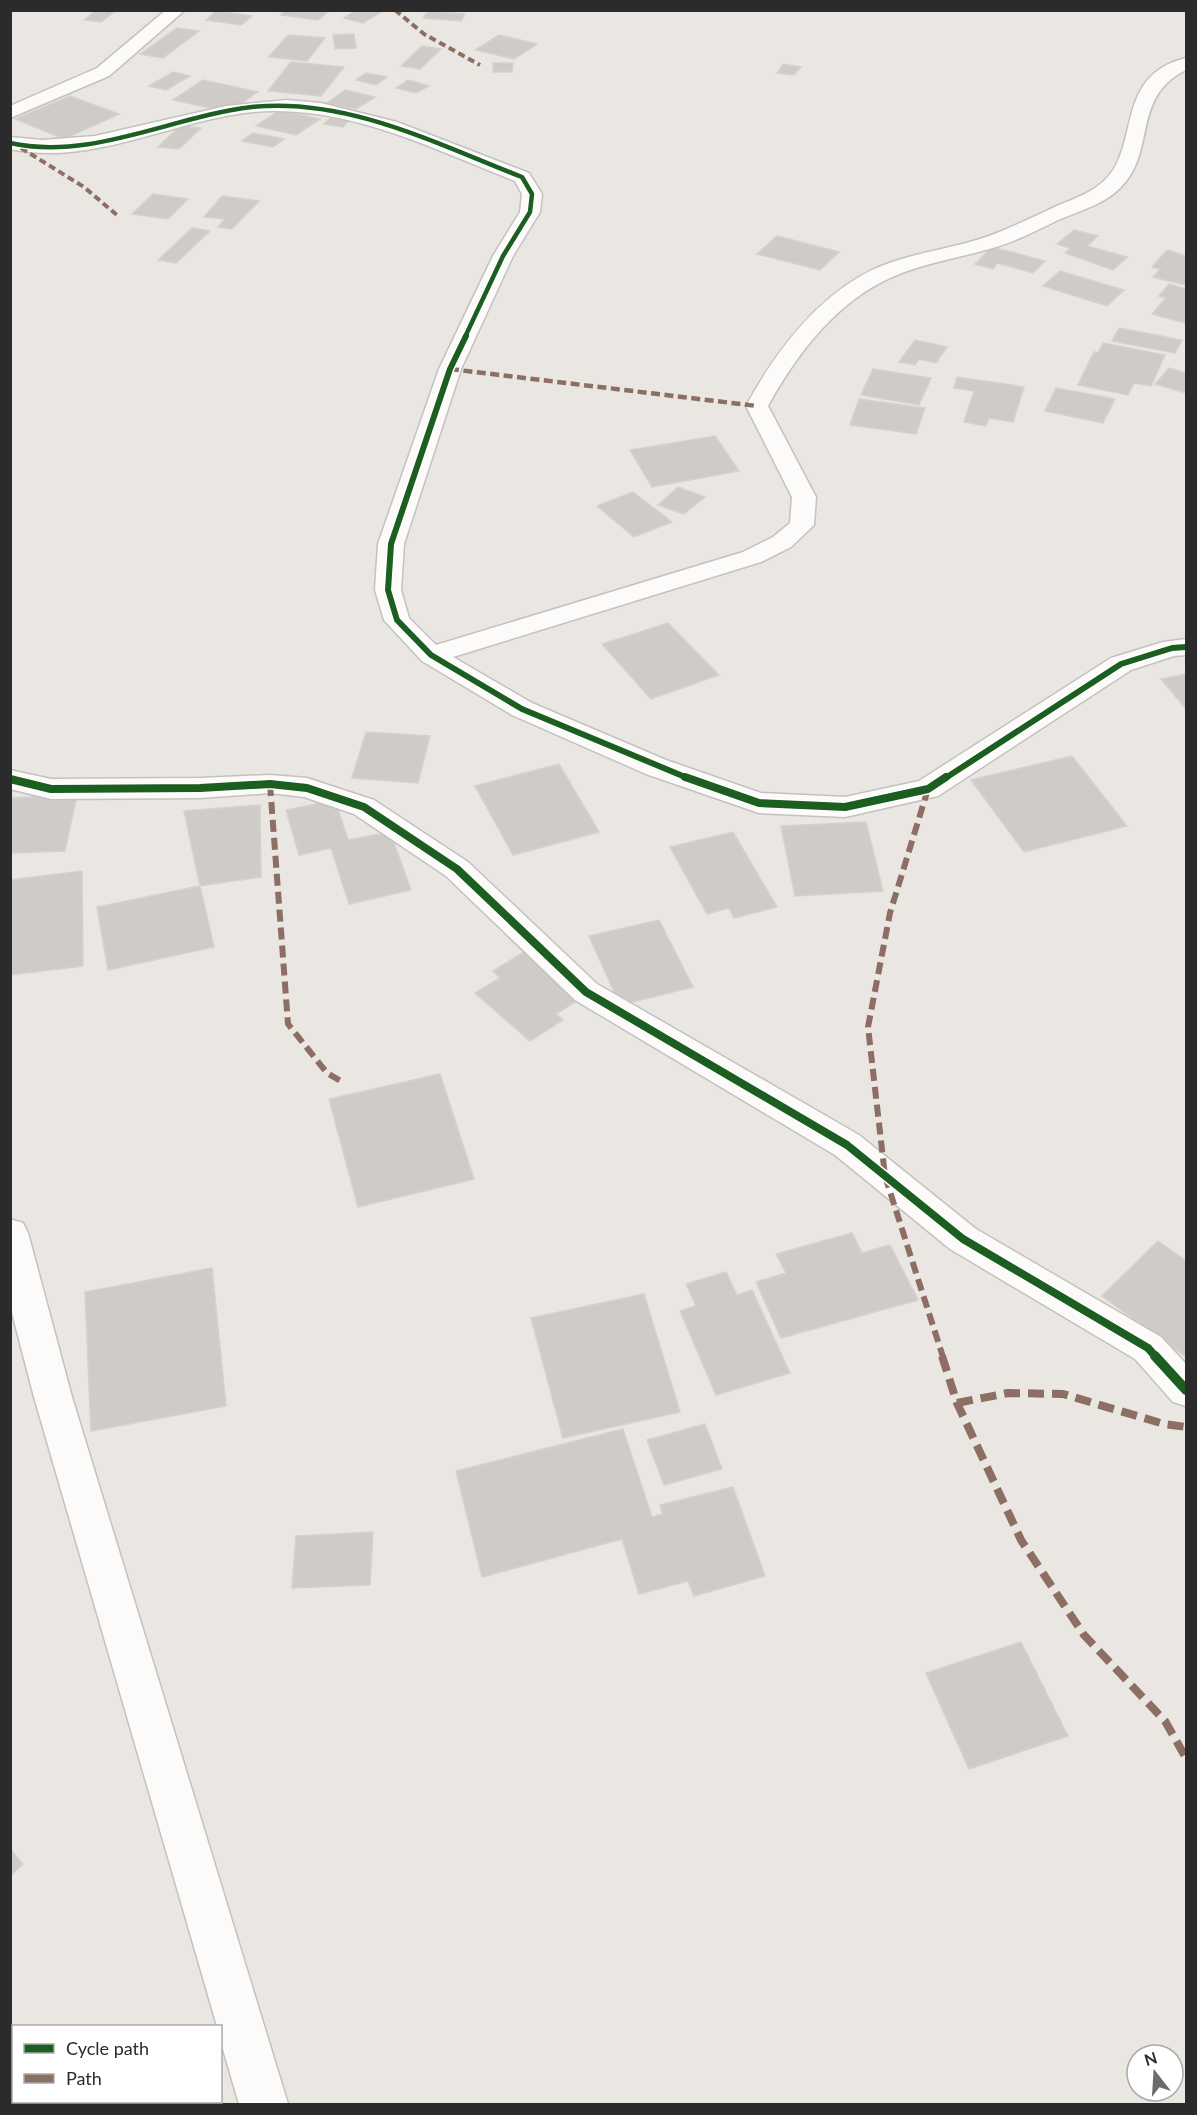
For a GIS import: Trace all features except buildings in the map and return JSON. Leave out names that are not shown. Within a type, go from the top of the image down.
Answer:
[{"type":"street","points":[[10,113],[103,72],[177,10]]},
{"type":"street","points":[[431,655],[752,557],[782,542],[802,525],[804,497],[757,406],[773,375],[798,341],[838,302],[880,274],[1015,234],[1112,185],[1128,160],[1141,103],[1154,83],[1186,63]]},
{"type":"street","points":[[10,143],[51,146],[85,143],[254,107],[297,108],[352,116],[396,126],[522,177],[532,195],[530,212],[503,256],[450,369],[391,544],[388,590],[397,620],[431,655],[522,709],[656,767],[759,803],[845,807],[928,789],[1121,664],[1172,648],[1186,647]]},
{"type":"street","points":[[10,779],[51,789],[200,788],[270,784],[307,788],[364,807],[456,869],[586,992],[847,1145],[963,1239],[1148,1348],[1186,1390]]},
{"type":"street","points":[[10,1233],[53,1397],[264,2104]]},
{"type":"marked path","points":[[395,10],[424,34],[480,65]]},
{"type":"marked path","points":[[21,148],[84,187],[118,216]]},
{"type":"marked path","points":[[450,369],[757,406]]},
{"type":"marked path","points":[[270,784],[288,1024],[327,1073],[344,1083]]},
{"type":"marked path","points":[[928,789],[890,913],[868,1027],[885,1176],[957,1403],[1021,1540],[1084,1635],[1165,1721],[1186,1758]]},
{"type":"marked path","points":[[957,1403],[1008,1393],[1063,1394],[1164,1424],[1186,1427]]},
{"type":"cycle path","points":[[10,143],[42,146],[95,142],[226,111],[252,107],[286,106],[321,109],[390,126],[522,177],[532,194],[530,212],[503,256],[450,369],[391,544],[388,590],[397,620],[431,655],[522,709],[656,767],[759,803],[845,807],[928,789],[1121,664],[1172,648],[1186,647]]},
{"type":"cycle path","points":[[10,779],[51,789],[200,788],[270,784],[307,788],[364,807],[457,869],[586,992],[847,1145],[963,1239],[1148,1348],[1186,1390]]}]
